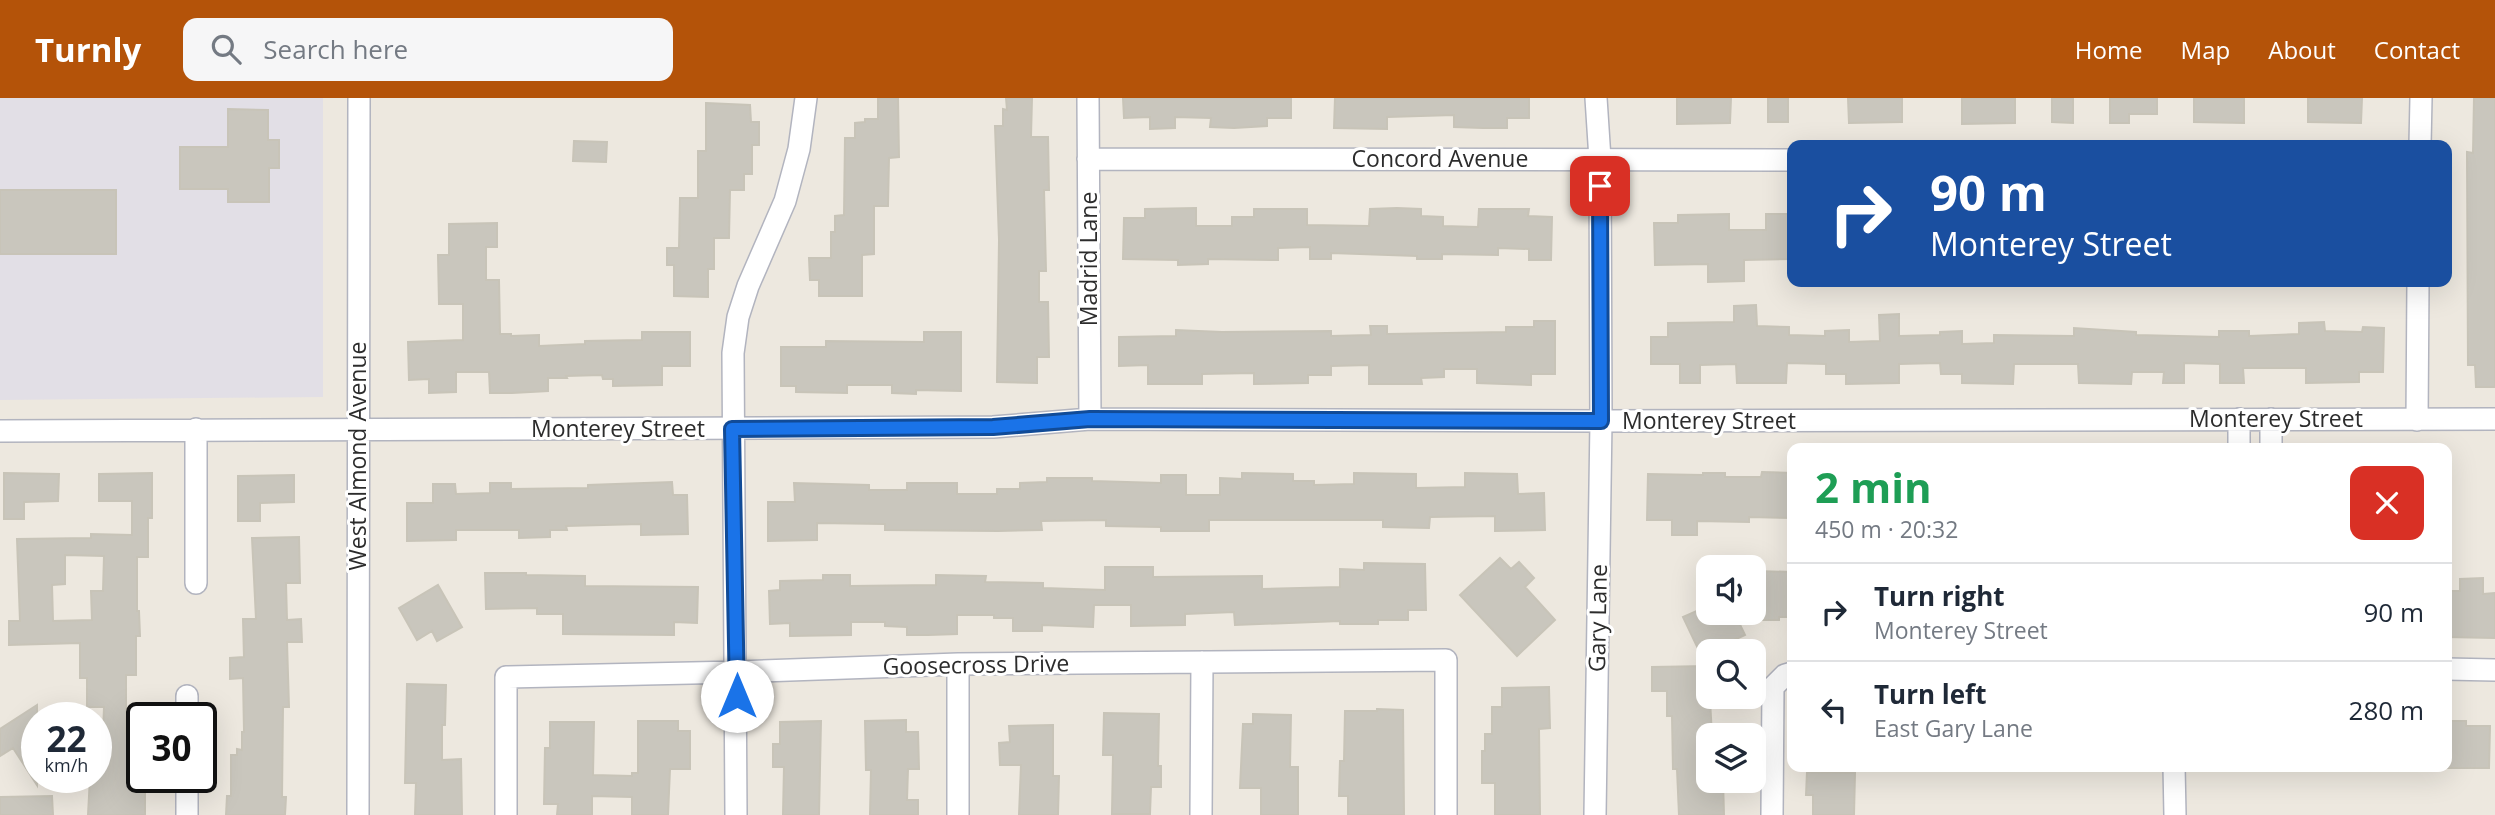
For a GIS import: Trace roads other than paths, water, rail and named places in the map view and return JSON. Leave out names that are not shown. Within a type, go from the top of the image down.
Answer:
[{"type":"street","name":"West Almond Avenue","points":[[358,815],[359,98]]},
{"type":"street","points":[[736,815],[733,353],[738,317],[748,286],[785,201],[800,149],[806,98]]},
{"type":"street","name":"Madrid Lane","points":[[1088,98],[1090,419]]},
{"type":"street","name":"Gary Lane","points":[[1594,815],[1601,421],[1600,159],[1596,98]]},
{"type":"street","points":[[2420,140],[2421,98]]},
{"type":"street","name":"Concord Avenue","points":[[1088,159],[1787,160]]},
{"type":"street","points":[[2417,420],[2418,287]]},
{"type":"street","name":"Monterey Street","points":[[0,431],[993,427],[1090,419],[2495,419]]},
{"type":"street","points":[[2239,419],[2239,443]]},
{"type":"street","points":[[2271,419],[2271,443]]},
{"type":"street","points":[[196,429],[196,583]]},
{"type":"street","name":"Goosecross Drive","points":[[506,815],[506,677],[958,664],[1446,660],[1446,815]]},
{"type":"street","points":[[1201,815],[1202,662]]},
{"type":"street","points":[[958,664],[958,815]]},
{"type":"street","points":[[2452,669],[2495,670]]},
{"type":"street","points":[[1772,815],[1773,687],[1787,675]]},
{"type":"street","points":[[2174,772],[2175,815]]},
{"type":"street","points":[[187,793],[187,815]]}]
